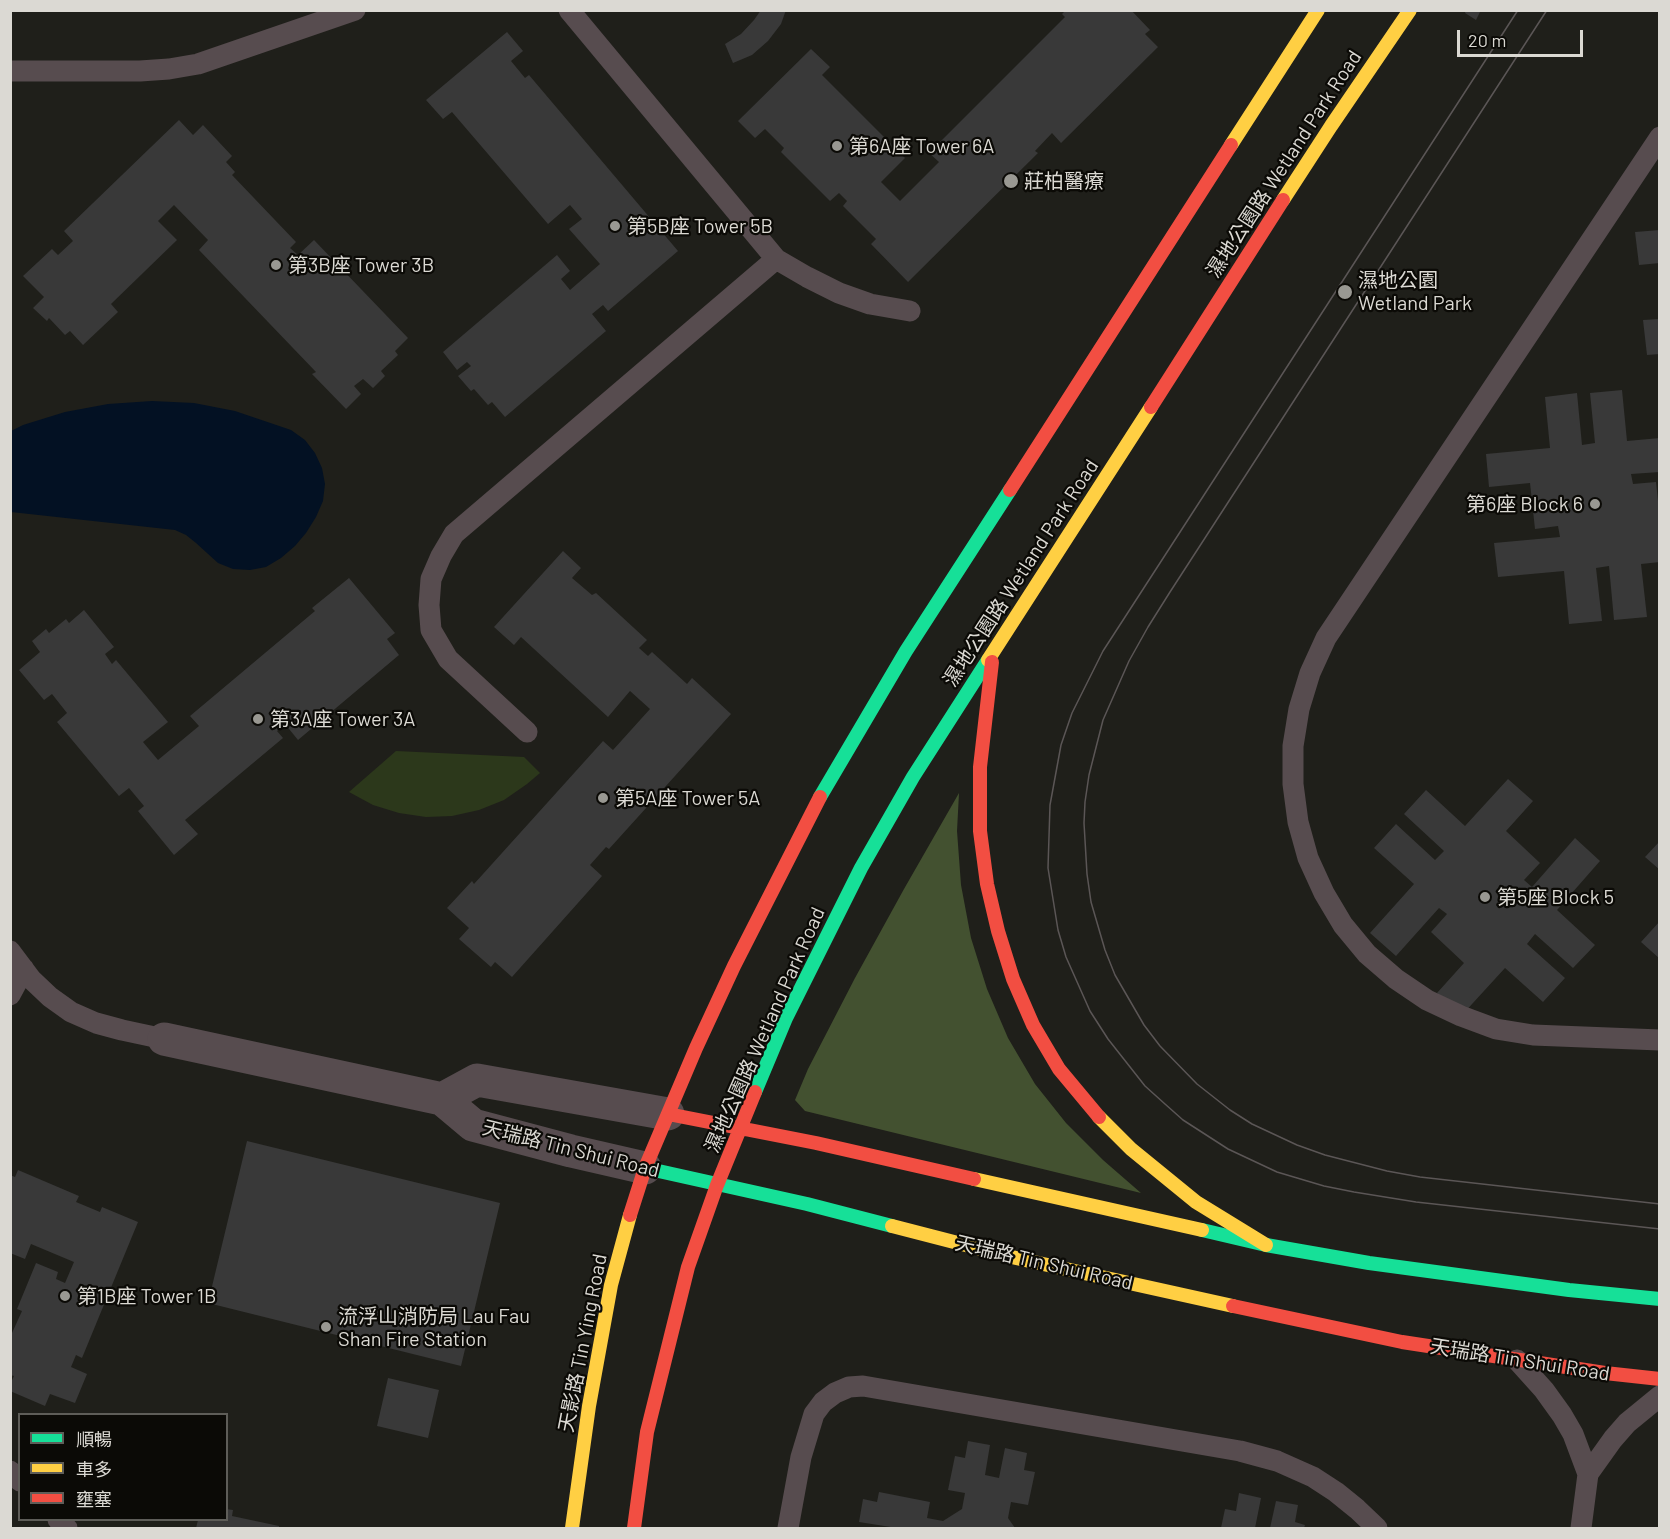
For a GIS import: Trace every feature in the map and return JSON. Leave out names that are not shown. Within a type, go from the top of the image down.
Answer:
[{"type":"main road","points":[[645,1168],[734,966],[814,807],[859,729],[906,651],[1318,10]]},
{"type":"main road","name":"濕地公園路 Wetland Park Road","points":[[717,1185],[786,1018],[815,957],[861,868],[913,777],[1330,126],[1410,10]]},
{"type":"main road","points":[[993,654],[980,767],[981,831],[987,884],[998,931],[1013,979],[1033,1025],[1059,1069],[1090,1108],[1131,1149],[1196,1202],[1266,1245]]},
{"type":"main road","points":[[668,1114],[741,1127],[1266,1245],[1483,1279],[1659,1299]]},
{"type":"main road","name":"天瑞路 Tin Shui Road","points":[[645,1168],[807,1204],[1016,1258],[1402,1342],[1659,1379]]},
{"type":"main road","name":"天影路 Tin Ying Road","points":[[572,1528],[589,1406],[611,1285],[645,1168]]},
{"type":"main road","points":[[634,1528],[647,1432],[688,1267],[717,1185]]},
{"type":"street","name":"天瑞路 Tin Shui Road","points":[[164,1039],[442,1099],[473,1125],[645,1168]]},
{"type":"street","points":[[442,1099],[477,1080],[668,1114]]},
{"type":"lane","points":[[10,71],[140,71],[179,68],[198,64],[355,10]]},
{"type":"lane","points":[[569,10],[776,259],[807,278],[839,293],[870,304],[910,311]]},
{"type":"lane","points":[[1659,137],[1326,638],[1310,673],[1299,709],[1293,746],[1293,784],[1300,831],[1308,858],[1324,893],[1343,925],[1367,954],[1396,979],[1427,1000],[1461,1017],[1496,1029],[1533,1035],[1659,1040]]},
{"type":"lane","points":[[527,732],[448,659],[431,630],[429,605],[431,579],[441,556],[454,534],[776,259]]},
{"type":"lane","points":[[10,951],[31,979],[71,1012],[96,1023],[164,1039]]},
{"type":"lane","points":[[10,995],[24,969]]},
{"type":"lane","points":[[1517,1360],[1544,1390],[1573,1434],[1588,1474],[1581,1528]]},
{"type":"lane","points":[[788,1528],[801,1457],[814,1414],[823,1402],[835,1393],[849,1387],[863,1386],[1240,1451],[1277,1461],[1313,1477],[1357,1509],[1377,1528]]},
{"type":"lane","points":[[1588,1474],[1627,1423],[1659,1396]]},
{"type":"green space","points":[[396,751],[524,757],[540,773],[504,800],[479,810],[452,816],[426,817],[399,813],[373,805],[349,792]]},
{"type":"green space","points":[[959,793],[957,831],[961,885],[971,938],[987,989],[1008,1038],[1035,1084],[1066,1123],[1103,1160],[1141,1193],[805,1111],[795,1100],[808,1069],[855,978]]},
{"type":"water","points":[[152,401],[194,403],[235,411],[291,430],[305,440],[315,453],[322,468],[325,484],[323,501],[316,517],[295,546],[266,567],[250,570],[233,569],[218,563],[186,535],[175,530],[11,512],[11,431],[65,412],[108,404]]},
{"type":"building","points":[[761,10],[786,10],[781,24],[768,41],[752,55],[733,63],[725,44],[741,34]]},
{"type":"building","name":"第6A座 Tower 6A","points":[[1066,10],[1131,10],[1150,30],[1145,34],[1158,47],[1061,143],[1052,133],[1035,151],[1038,153],[908,282],[871,244],[876,239],[843,206],[847,201],[839,193],[830,201],[781,152],[784,148],[765,129],[755,138],[738,121],[811,49],[830,67],[822,75],[905,158],[881,182],[900,201],[939,162],[929,153],[1065,17],[1062,14]]},
{"type":"building","points":[[1466,10],[1481,10],[1476,20],[1465,13]]},
{"type":"building","name":"第5B座 Tower 5B","points":[[507,32],[523,51],[511,61],[525,78],[529,75],[678,251],[608,311],[603,305],[592,314],[606,331],[505,417],[492,402],[488,405],[474,389],[471,391],[458,376],[471,366],[467,362],[457,370],[443,352],[557,255],[570,271],[561,279],[570,290],[600,264],[569,229],[582,219],[570,205],[548,224],[452,112],[443,119],[426,100]]},
{"type":"building","name":"第3B座 Tower 3B","points":[[179,120],[193,135],[203,125],[232,156],[226,162],[235,172],[232,175],[296,242],[290,248],[298,255],[314,240],[408,338],[395,351],[398,355],[381,371],[385,376],[373,388],[363,379],[354,386],[361,394],[346,409],[312,374],[316,372],[199,250],[208,240],[174,205],[158,221],[177,240],[111,304],[118,312],[83,345],[70,331],[65,335],[49,318],[47,321],[33,308],[44,297],[23,276],[52,249],[58,255],[73,241],[64,231]]},
{"type":"building","points":[[1660,230],[1660,263],[1639,265],[1635,232]]},
{"type":"building","points":[[1660,319],[1660,354],[1647,355],[1643,320]]},
{"type":"building","name":"第6座 Block 6","points":[[1622,390],[1627,441],[1660,438],[1660,472],[1631,474],[1633,484],[1656,482],[1660,520],[1660,562],[1641,564],[1647,617],[1614,620],[1609,566],[1596,568],[1602,621],[1569,624],[1564,571],[1498,577],[1494,543],[1560,537],[1558,526],[1535,529],[1530,483],[1489,487],[1486,454],[1550,448],[1545,397],[1577,393],[1582,445],[1595,443],[1590,393]]},
{"type":"building","name":"第5A座 Tower 5A","points":[[563,551],[581,568],[572,578],[592,595],[596,593],[647,640],[639,648],[648,656],[652,652],[687,684],[692,678],[731,714],[609,849],[606,847],[590,865],[602,876],[512,977],[495,962],[491,967],[459,939],[469,928],[447,908],[472,881],[474,884],[603,741],[613,750],[650,709],[630,691],[608,717],[521,637],[514,645],[494,627]]},
{"type":"building","name":"第3A座 Tower 3A","points":[[349,578],[395,633],[387,639],[399,655],[298,740],[285,724],[277,731],[283,738],[185,820],[198,834],[174,855],[138,811],[144,806],[129,788],[119,796],[57,722],[67,713],[52,694],[44,700],[19,670],[40,652],[32,641],[46,629],[49,633],[66,619],[69,623],[84,610],[114,647],[105,654],[112,664],[116,660],[168,722],[143,742],[158,760],[199,726],[190,716],[315,611],[312,608]]},
{"type":"building","name":"第5座 Block 5","points":[[1508,779],[1533,801],[1506,831],[1540,863],[1524,880],[1532,887],[1575,838],[1600,861],[1557,910],[1595,945],[1573,968],[1535,934],[1527,944],[1565,978],[1543,1002],[1505,968],[1462,1015],[1437,993],[1464,963],[1431,932],[1447,914],[1439,908],[1396,956],[1370,933],[1414,884],[1374,848],[1396,824],[1435,860],[1444,851],[1404,814],[1426,790],[1465,826]]},
{"type":"building","points":[[1660,841],[1660,870],[1645,857]]},
{"type":"building","points":[[1660,921],[1660,959],[1641,942]]},
{"type":"building","points":[[247,1141],[500,1203],[461,1366],[208,1303]]},
{"type":"building","name":"第1B座 Tower 1B","points":[[18,1170],[79,1196],[76,1202],[100,1212],[102,1207],[138,1222],[82,1358],[76,1355],[71,1367],[87,1374],[75,1403],[50,1394],[45,1406],[10,1391],[10,1384],[14,1376],[10,1375],[10,1333],[22,1311],[17,1309],[36,1263],[58,1272],[56,1279],[65,1283],[74,1262],[31,1244],[25,1259],[10,1253],[10,1175],[15,1177]]},
{"type":"building","points":[[388,1378],[439,1390],[428,1438],[377,1426]]},
{"type":"building","points":[[968,1441],[990,1445],[985,1475],[999,1478],[1005,1448],[1027,1453],[1024,1470],[1035,1472],[1028,1505],[1011,1502],[1008,1518],[1015,1528],[897,1528],[859,1522],[863,1499],[877,1502],[879,1492],[930,1502],[927,1518],[943,1521],[962,1509],[965,1493],[948,1490],[955,1456],[965,1458]]},
{"type":"building","points":[[1239,1493],[1261,1498],[1255,1528],[1221,1528],[1225,1509],[1236,1511]]},
{"type":"building","points":[[1276,1501],[1298,1505],[1295,1522],[1305,1525],[1304,1528],[1270,1528]]},
{"type":"building","points":[[228,1509],[233,1510],[232,1516],[279,1526],[279,1528],[196,1528],[198,1521],[228,1521]]},
{"type":"tram line","points":[[1518,10],[1103,651],[1072,713],[1061,745],[1050,805],[1048,868],[1058,930],[1066,957],[1090,1011],[1108,1039],[1145,1086],[1183,1120],[1228,1149],[1277,1172],[1354,1192],[1416,1202],[1660,1229]]},
{"type":"tram line","points":[[1547,10],[1170,592],[1129,661],[1103,720],[1089,775],[1084,823],[1087,874],[1091,902],[1105,950],[1115,975],[1144,1025],[1160,1046],[1197,1084],[1252,1124],[1325,1155],[1387,1171],[1420,1177],[1660,1204]]},
{"type":"traffic: fast","points":[[820,797],[906,651],[1010,490]]},
{"type":"traffic: fast","points":[[755,1092],[786,1018],[861,868],[913,777],[988,660]]},
{"type":"traffic: fast","points":[[645,1168],[807,1204],[892,1226]]},
{"type":"traffic: fast","points":[[1202,1230],[1266,1245],[1369,1263],[1569,1290],[1660,1299]]},
{"type":"traffic: slow","points":[[1231,145],[1318,10]]},
{"type":"traffic: slow","points":[[1283,200],[1410,10]]},
{"type":"traffic: slow","points":[[988,660],[1151,407]]},
{"type":"traffic: slow","points":[[1099,1117],[1131,1149],[1196,1202],[1266,1245]]},
{"type":"traffic: slow","points":[[974,1179],[1202,1230]]},
{"type":"traffic: slow","points":[[572,1528],[589,1406],[611,1285],[630,1215]]},
{"type":"traffic: slow","points":[[892,1226],[1016,1258],[1233,1306]]},
{"type":"traffic: jam","points":[[1010,490],[1231,145]]},
{"type":"traffic: jam","points":[[1151,407],[1283,200]]},
{"type":"traffic: jam","points":[[992,662],[980,767],[980,831],[987,884],[998,931],[1013,979],[1033,1025],[1059,1069],[1099,1117]]},
{"type":"traffic: jam","points":[[630,1215],[645,1168],[696,1048],[734,966],[820,797]]},
{"type":"traffic: jam","points":[[634,1528],[647,1432],[688,1267],[717,1185],[755,1092]]},
{"type":"traffic: jam","points":[[668,1114],[816,1143],[974,1179]]},
{"type":"traffic: jam","points":[[1233,1306],[1402,1342],[1605,1373],[1660,1379]]},
{"type":"place","name":"第6A座 Tower 6A","points":[[837,146]]},
{"type":"place","name":"莊柏醫療","points":[[1011,181]]},
{"type":"place","name":"第5B座 Tower 5B","points":[[615,226]]},
{"type":"place","name":"第3B座 Tower 3B","points":[[276,265]]},
{"type":"place","name":"濕地公園 Wetland Park","points":[[1345,292]]},
{"type":"place","name":"第6座 Block 6","points":[[1595,504]]},
{"type":"place","name":"第3A座 Tower 3A","points":[[258,719]]},
{"type":"place","name":"第5A座 Tower 5A","points":[[603,798]]},
{"type":"place","name":"第5座 Block 5","points":[[1485,897]]},
{"type":"place","name":"第1B座 Tower 1B","points":[[65,1296]]},
{"type":"place","name":"流浮山消防局 Lau Fau Shan Fire Station","points":[[326,1327]]}]
